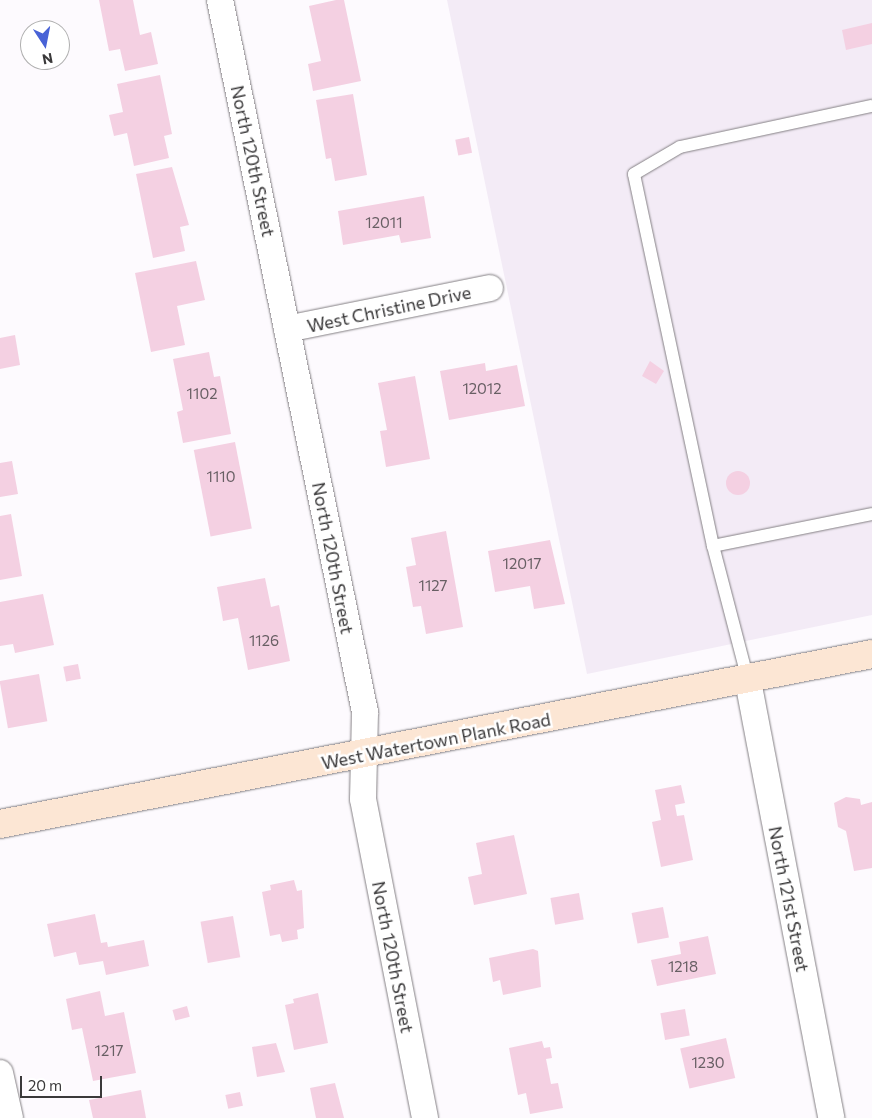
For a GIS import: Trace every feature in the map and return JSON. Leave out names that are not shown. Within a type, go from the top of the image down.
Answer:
[{"type":"street","name":"North 120th Street","points":[[220,0],[365,712],[363,799],[425,1118]]},
{"type":"street","name":"West Christine Drive","points":[[287,329],[490,288]]},
{"type":"street","name":"West Watertown Plank Road","points":[[0,824],[748,681],[872,654]]},
{"type":"street","name":"North 121st Street","points":[[748,681],[831,1118]]},
{"type":"street","points":[[0,1073],[10,1118]]},
{"type":"lane","points":[[748,681],[713,546],[634,174],[680,147],[872,106]]},
{"type":"lane","points":[[713,546],[872,514]]},
{"type":"shaded area","points":[[447,0],[872,0],[872,615],[587,674]]},
{"type":"building","points":[[99,0],[133,0],[140,35],[151,32],[158,64],[125,71],[120,49],[109,51]]},
{"type":"building","points":[[344,0],[361,81],[313,91],[308,64],[321,61],[309,6]]},
{"type":"building","points":[[872,23],[872,44],[846,50],[842,30]]},
{"type":"building","points":[[160,75],[172,134],[164,136],[169,158],[134,166],[127,133],[114,136],[109,115],[123,112],[117,84]]},
{"type":"building","points":[[353,94],[367,175],[335,181],[331,158],[326,159],[316,100]]},
{"type":"building","points":[[469,137],[472,153],[458,155],[455,140]]},
{"type":"building","points":[[172,167],[189,225],[180,227],[185,251],[153,258],[136,174]]},
{"type":"building","points":[[424,196],[431,238],[401,243],[399,235],[343,245],[338,211]]},
{"type":"building","points":[[196,261],[205,300],[177,306],[185,345],[151,352],[135,273]]},
{"type":"building","points":[[15,335],[20,365],[0,369],[0,338]]},
{"type":"building","points":[[209,352],[214,377],[220,376],[231,434],[183,443],[177,412],[183,410],[173,359]]},
{"type":"building","points":[[650,361],[664,371],[656,384],[642,376]]},
{"type":"building","points":[[485,363],[486,371],[517,365],[525,406],[449,420],[440,371]]},
{"type":"building","points":[[415,376],[430,459],[386,467],[380,431],[387,430],[378,383]]},
{"type":"building","points":[[235,442],[252,528],[211,536],[194,450]]},
{"type":"building","points":[[12,461],[18,494],[0,497],[0,463]]},
{"type":"building","points":[[738,471],[743,472],[749,478],[749,488],[743,494],[738,495],[733,494],[727,488],[726,483],[727,478],[733,472]]},
{"type":"building","points":[[11,514],[22,576],[0,580],[0,516]]},
{"type":"building","points":[[446,531],[463,627],[426,634],[421,606],[413,607],[406,567],[416,565],[411,538]]},
{"type":"building","points":[[550,540],[565,604],[534,609],[530,586],[495,592],[488,551]]},
{"type":"building","points":[[265,578],[271,607],[279,605],[290,661],[248,670],[238,618],[223,621],[217,587]]},
{"type":"building","points":[[43,594],[54,645],[15,653],[13,644],[0,646],[0,602]]},
{"type":"building","points":[[78,664],[81,679],[66,682],[63,667]]},
{"type":"building","points":[[39,674],[47,721],[8,728],[0,681]]},
{"type":"building","points":[[681,785],[685,803],[675,805],[677,816],[684,815],[693,860],[661,867],[652,822],[661,820],[655,790]]},
{"type":"building","points":[[846,797],[860,799],[861,805],[872,802],[872,868],[854,871],[846,831],[838,827],[834,803]]},
{"type":"building","points":[[514,835],[527,894],[474,905],[468,877],[482,874],[476,843]]},
{"type":"building","points":[[294,880],[297,891],[302,890],[304,928],[297,930],[298,939],[282,942],[280,934],[270,936],[262,892],[271,890],[270,885]]},
{"type":"building","points":[[579,893],[584,920],[555,925],[550,898]]},
{"type":"building","points":[[663,907],[669,937],[638,944],[632,913]]},
{"type":"building","points":[[95,914],[101,943],[107,942],[108,947],[144,940],[149,966],[106,975],[103,961],[79,965],[76,952],[54,957],[47,924]]},
{"type":"building","points":[[233,916],[240,957],[208,963],[201,922]]},
{"type":"building","points":[[708,936],[716,974],[657,986],[651,960],[681,954],[679,942]]},
{"type":"building","points":[[533,949],[538,951],[541,987],[503,995],[500,980],[493,982],[489,958]]},
{"type":"building","points":[[100,991],[105,1016],[124,1012],[136,1073],[93,1081],[82,1028],[72,1030],[66,999]]},
{"type":"building","points":[[318,993],[328,1043],[294,1050],[285,1005],[294,1003],[293,999]]},
{"type":"building","points":[[187,1006],[190,1017],[175,1021],[173,1010]]},
{"type":"building","points":[[685,1009],[690,1036],[665,1040],[660,1013]]},
{"type":"building","points":[[726,1038],[735,1078],[689,1089],[680,1049]]},
{"type":"building","points":[[542,1041],[544,1048],[550,1047],[552,1058],[546,1059],[551,1084],[558,1083],[563,1108],[530,1114],[526,1093],[518,1095],[509,1048]]},
{"type":"building","points":[[276,1043],[285,1072],[257,1077],[252,1047]]},
{"type":"building","points":[[335,1083],[344,1118],[316,1118],[310,1088]]},
{"type":"building","points":[[141,1090],[146,1118],[93,1118],[89,1100]]},
{"type":"building","points":[[240,1092],[243,1106],[228,1109],[225,1095]]}]
